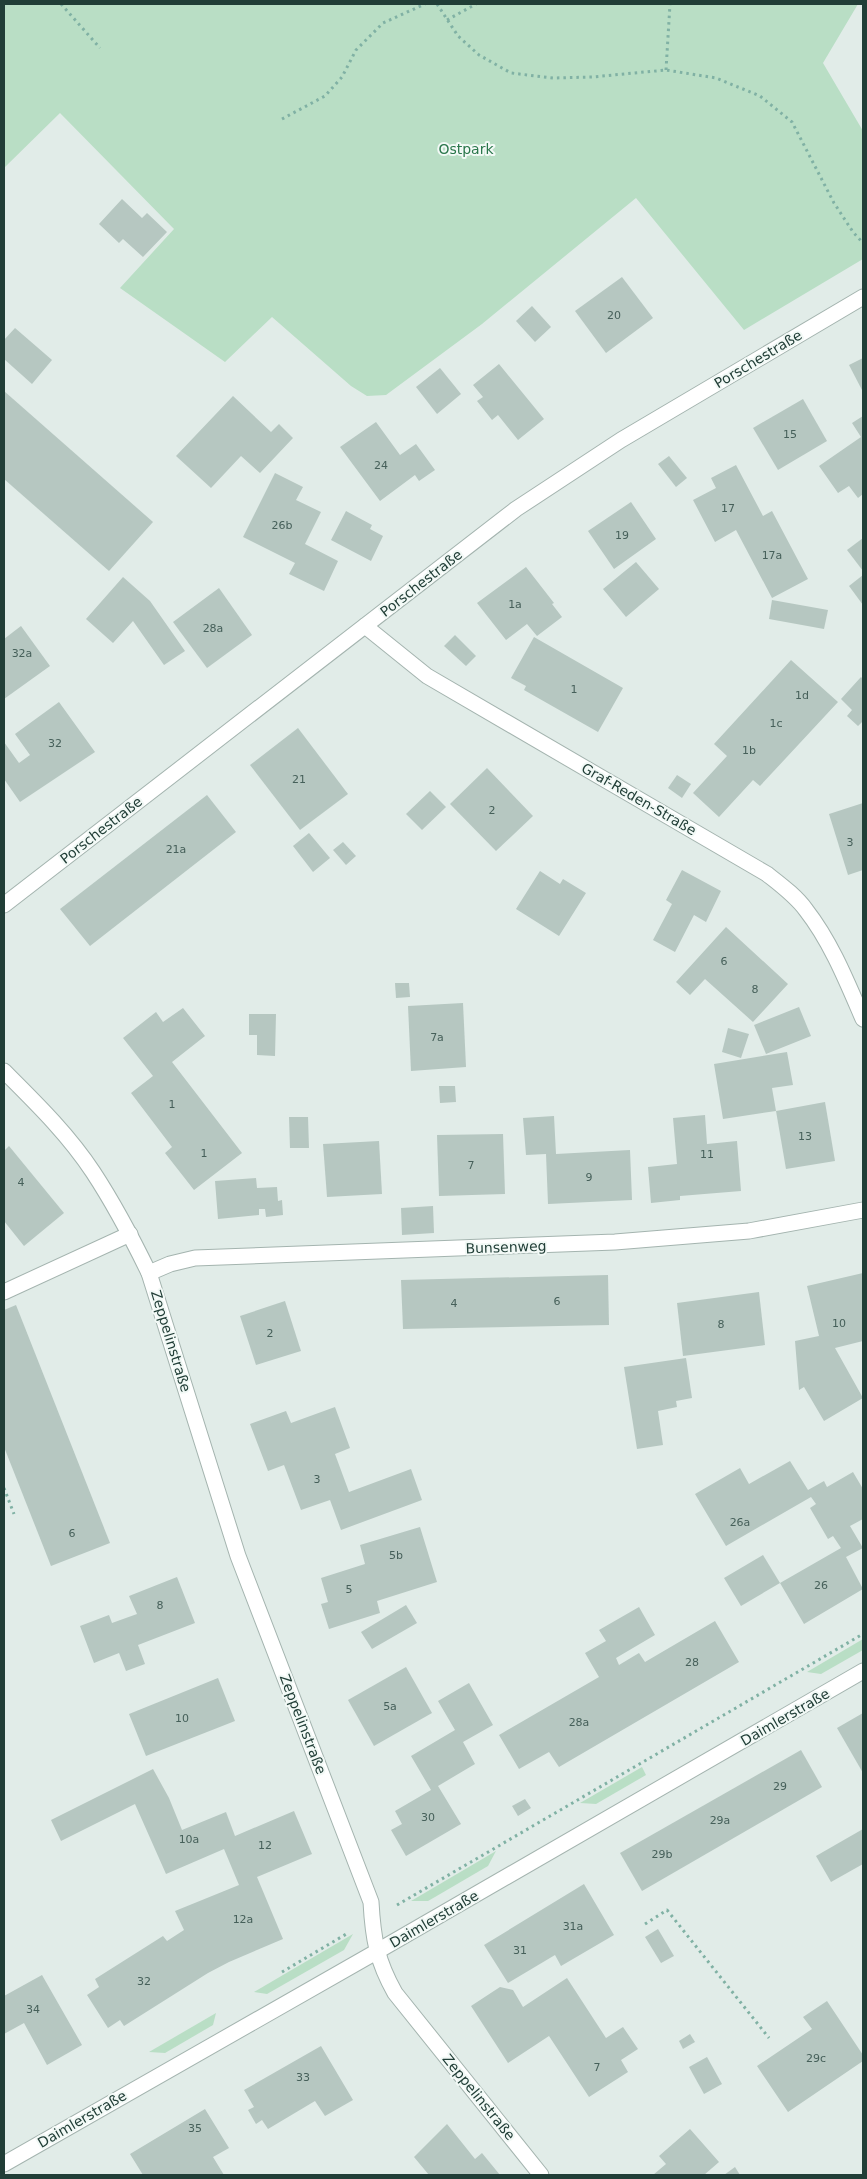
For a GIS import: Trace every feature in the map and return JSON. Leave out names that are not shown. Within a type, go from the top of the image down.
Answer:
[{"type":"street","name":"Porschestraße","points":[[4,905],[516,509],[621,440],[863,297]]},
{"type":"street","name":"Graf-Reden-Straße","points":[[365,626],[435,681],[767,874],[789,892],[806,910],[826,941],[863,1019]]},
{"type":"street","name":"Zeppelinstraße","points":[[4,1071],[57,1126],[92,1170],[150,1272],[238,1556],[371,1902],[376,1952],[385,1974],[395,1993],[541,2175]]},
{"type":"street","name":"Bunsenweg","points":[[150,1272],[170,1264],[196,1258],[576,1244],[678,1238],[750,1231],[863,1210]]},
{"type":"street","points":[[4,1292],[130,1234]]},
{"type":"street","name":"Daimlerstraße","points":[[4,2164],[863,1672]]},
{"type":"path","points":[[61,4],[100,48]]},
{"type":"path","points":[[282,119],[325,96],[342,78],[356,50],[384,23],[425,4]]},
{"type":"path","points":[[436,4],[458,36],[479,55],[512,73],[554,78],[592,77],[666,70],[716,78],[760,96],[792,122],[834,203],[853,232],[863,243]]},
{"type":"path","points":[[447,20],[476,4]]},
{"type":"path","points":[[666,70],[670,4]]},
{"type":"path","points":[[4,1488],[14,1514]]},
{"type":"path","points":[[278,1974],[863,1634]]},
{"type":"path","points":[[645,1924],[667,1910],[769,2038]]},
{"type":"green space","name":"Ostpark","points":[[4,4],[858,4],[823,63],[863,131],[863,259],[744,330],[636,198],[482,324],[386,395],[367,396],[351,386],[272,317],[225,362],[120,288],[174,229],[60,113],[4,168]]},
{"type":"green space","points":[[863,1639],[863,1650],[821,1674],[807,1672]]},
{"type":"green space","points":[[642,1767],[646,1775],[596,1804],[580,1803]]},
{"type":"green space","points":[[496,1851],[488,1866],[428,1901],[411,1901]]},
{"type":"green space","points":[[353,1934],[344,1950],[267,1994],[254,1992]]},
{"type":"green space","points":[[216,2013],[213,2025],[165,2053],[149,2052]]},
{"type":"building","points":[[122,199],[142,218],[147,213],[167,232],[143,257],[123,239],[119,243],[99,224]]},
{"type":"building","points":[[622,277],[653,318],[606,353],[575,311]]},
{"type":"building","points":[[532,306],[551,327],[535,342],[516,321]]},
{"type":"building","points":[[15,328],[52,360],[32,384],[4,359],[4,340]]},
{"type":"building","points":[[863,358],[863,392],[849,365]]},
{"type":"building","points":[[499,364],[544,419],[518,440],[498,415],[492,420],[477,401],[483,397],[473,385]]},
{"type":"building","points":[[440,368],[461,394],[437,414],[416,387]]},
{"type":"building","points":[[4,391],[153,522],[109,571],[4,479]]},
{"type":"building","points":[[233,396],[271,432],[279,424],[293,438],[260,473],[241,456],[211,488],[176,456]]},
{"type":"building","points":[[803,399],[827,441],[778,470],[753,428]]},
{"type":"building","points":[[863,416],[863,494],[858,498],[849,486],[838,493],[819,466],[861,437],[852,423]]},
{"type":"building","points":[[376,422],[400,455],[416,444],[435,470],[419,481],[415,475],[380,501],[340,447]]},
{"type":"building","points":[[669,456],[687,478],[676,487],[658,464]]},
{"type":"building","points":[[736,465],[763,516],[772,511],[808,579],[772,598],[736,530],[715,542],[693,500],[716,488],[711,478]]},
{"type":"building","points":[[275,473],[303,487],[296,500],[321,512],[305,544],[338,561],[324,591],[289,574],[295,563],[243,537]]},
{"type":"building","points":[[631,502],[656,539],[614,569],[588,531]]},
{"type":"building","points":[[346,511],[372,525],[370,529],[383,536],[371,561],[331,540]]},
{"type":"building","points":[[863,538],[863,571],[847,550]]},
{"type":"building","points":[[636,562],[659,589],[626,617],[603,589]]},
{"type":"building","points":[[526,567],[554,603],[552,604],[562,617],[537,636],[527,624],[506,640],[477,603]]},
{"type":"building","points":[[863,575],[863,605],[849,586]]},
{"type":"building","points":[[123,577],[150,601],[185,651],[164,665],[133,621],[113,643],[86,619]]},
{"type":"building","points":[[219,588],[252,635],[207,668],[173,622]]},
{"type":"building","points":[[772,600],[828,610],[824,629],[769,619]]},
{"type":"building","points":[[21,626],[50,666],[4,699],[4,639]]},
{"type":"building","points":[[455,635],[476,656],[466,666],[444,646]]},
{"type":"building","points":[[534,637],[623,688],[598,732],[524,690],[526,686],[511,678]]},
{"type":"building","points":[[791,660],[838,702],[760,786],[753,780],[719,817],[693,793],[727,756],[714,744]]},
{"type":"building","points":[[861,677],[863,679],[863,721],[858,726],[847,716],[852,710],[841,699]]},
{"type":"building","points":[[59,702],[95,752],[20,802],[4,779],[4,742],[19,763],[30,755],[15,734]]},
{"type":"building","points":[[298,728],[348,794],[300,830],[250,765]]},
{"type":"building","points":[[487,768],[533,816],[496,851],[450,804]]},
{"type":"building","points":[[677,775],[691,784],[682,798],[668,788]]},
{"type":"building","points":[[430,791],[446,807],[422,830],[406,814]]},
{"type":"building","points":[[207,795],[236,832],[90,946],[60,909]]},
{"type":"building","points":[[863,803],[863,870],[848,875],[829,814]]},
{"type":"building","points":[[309,833],[330,858],[313,872],[293,846]]},
{"type":"building","points":[[343,842],[356,856],[346,865],[333,850]]},
{"type":"building","points":[[682,870],[721,891],[706,922],[694,915],[675,952],[653,940],[672,904],[666,900]]},
{"type":"building","points":[[540,871],[560,884],[563,879],[586,893],[559,936],[516,909]]},
{"type":"building","points":[[726,927],[788,984],[753,1022],[705,979],[690,995],[676,982]]},
{"type":"building","points":[[395,983],[409,983],[410,997],[396,998]]},
{"type":"building","points":[[463,1003],[466,1067],[411,1071],[408,1006]]},
{"type":"building","points":[[799,1007],[811,1036],[766,1054],[754,1025]]},
{"type":"building","points":[[183,1008],[205,1036],[172,1062],[242,1153],[194,1190],[165,1153],[172,1147],[131,1093],[153,1076],[123,1038],[156,1012],[163,1022]]},
{"type":"building","points":[[249,1014],[276,1014],[275,1056],[257,1055],[257,1035],[249,1035]]},
{"type":"building","points":[[728,1028],[749,1034],[741,1058],[722,1052]]},
{"type":"building","points":[[787,1052],[793,1085],[772,1088],[776,1111],[723,1119],[714,1064]]},
{"type":"building","points":[[439,1086],[455,1086],[456,1102],[440,1103]]},
{"type":"building","points":[[825,1102],[835,1161],[786,1169],[776,1111]]},
{"type":"building","points":[[705,1115],[707,1144],[737,1141],[741,1191],[680,1196],[680,1200],[651,1203],[648,1167],[677,1164],[673,1118]]},
{"type":"building","points":[[554,1116],[556,1154],[630,1150],[632,1200],[548,1204],[546,1154],[526,1155],[523,1118]]},
{"type":"building","points":[[289,1117],[308,1117],[309,1148],[290,1148]]},
{"type":"building","points":[[503,1134],[505,1194],[439,1196],[437,1135]]},
{"type":"building","points":[[379,1141],[382,1194],[327,1197],[323,1144]]},
{"type":"building","points":[[9,1146],[64,1213],[24,1246],[4,1221],[4,1151]]},
{"type":"building","points":[[256,1178],[257,1188],[277,1187],[278,1201],[282,1200],[283,1215],[266,1217],[265,1209],[259,1209],[259,1215],[218,1219],[215,1181]]},
{"type":"building","points":[[433,1206],[434,1233],[402,1235],[401,1208]]},
{"type":"building","points":[[863,1273],[863,1341],[835,1348],[863,1398],[824,1421],[804,1387],[799,1390],[795,1341],[819,1336],[807,1286]]},
{"type":"building","points":[[608,1275],[609,1325],[403,1329],[401,1280]]},
{"type":"building","points":[[759,1292],[765,1345],[683,1356],[677,1303]]},
{"type":"building","points":[[285,1301],[301,1351],[256,1365],[240,1316]]},
{"type":"building","points":[[16,1305],[110,1543],[51,1566],[4,1447],[4,1310]]},
{"type":"building","points":[[686,1358],[692,1398],[676,1401],[677,1407],[658,1411],[663,1445],[637,1449],[624,1367]]},
{"type":"building","points":[[335,1407],[350,1448],[335,1454],[349,1492],[411,1469],[422,1500],[341,1530],[330,1500],[301,1510],[284,1465],[268,1471],[250,1424],[286,1411],[291,1423]]},
{"type":"building","points":[[790,1461],[808,1490],[824,1481],[827,1487],[853,1472],[863,1489],[863,1519],[850,1526],[863,1548],[846,1557],[863,1589],[804,1624],[780,1583],[841,1548],[833,1536],[828,1539],[810,1508],[816,1504],[811,1497],[726,1546],[695,1494],[740,1468],[749,1484]]},
{"type":"building","points":[[420,1527],[437,1582],[377,1601],[380,1613],[329,1629],[321,1604],[328,1602],[321,1578],[365,1564],[360,1545]]},
{"type":"building","points":[[763,1555],[780,1583],[741,1606],[724,1578]]},
{"type":"building","points":[[177,1577],[195,1623],[138,1645],[145,1664],[126,1671],[119,1653],[94,1663],[80,1626],[109,1615],[112,1623],[137,1614],[129,1596]]},
{"type":"building","points":[[406,1605],[417,1623],[372,1649],[361,1632]]},
{"type":"building","points":[[639,1607],[655,1635],[616,1658],[619,1665],[639,1653],[645,1662],[715,1621],[739,1662],[559,1767],[549,1752],[519,1769],[499,1735],[599,1677],[585,1653],[606,1641],[599,1630]]},
{"type":"building","points":[[406,1667],[432,1713],[374,1746],[348,1700]]},
{"type":"building","points":[[218,1678],[235,1721],[146,1756],[129,1714]]},
{"type":"building","points":[[469,1683],[493,1725],[463,1742],[475,1764],[438,1786],[461,1824],[406,1856],[391,1830],[402,1824],[395,1811],[431,1790],[411,1756],[455,1730],[438,1701]]},
{"type":"building","points":[[863,1713],[863,1773],[837,1728]]},
{"type":"building","points":[[801,1750],[822,1787],[642,1891],[620,1853]]},
{"type":"building","points":[[153,1769],[169,1798],[182,1830],[226,1812],[235,1836],[294,1811],[312,1854],[257,1877],[283,1939],[208,1973],[124,2026],[120,2020],[108,2028],[87,1995],[99,1987],[95,1979],[163,1936],[167,1941],[184,1930],[175,1911],[239,1885],[224,1849],[166,1874],[135,1804],[61,1841],[51,1820]]},
{"type":"building","points":[[525,1799],[531,1808],[518,1816],[512,1806]]},
{"type":"building","points":[[863,1829],[863,1864],[831,1882],[816,1856]]},
{"type":"building","points":[[584,1884],[614,1935],[561,1966],[555,1955],[508,1983],[484,1945]]},
{"type":"building","points":[[658,1929],[674,1956],[661,1963],[645,1937]]},
{"type":"building","points":[[42,1975],[82,2045],[47,2065],[24,2023],[4,2034],[4,1996]]},
{"type":"building","points":[[567,1978],[606,2038],[623,2027],[638,2049],[621,2060],[628,2072],[589,2097],[549,2036],[508,2063],[471,2006],[500,1987],[513,1990],[523,2007]]},
{"type":"building","points":[[827,2001],[863,2055],[863,2061],[788,2112],[757,2066],[812,2029],[803,2017]]},
{"type":"building","points":[[690,2034],[695,2042],[683,2049],[679,2041]]},
{"type":"building","points":[[321,2046],[353,2100],[325,2116],[315,2101],[268,2129],[262,2120],[256,2124],[248,2110],[254,2107],[244,2090]]},
{"type":"building","points":[[707,2057],[722,2084],[704,2094],[689,2067]]},
{"type":"building","points":[[205,2109],[229,2148],[213,2157],[224,2175],[143,2175],[130,2154]]},
{"type":"building","points":[[447,2124],[475,2159],[482,2153],[500,2175],[429,2175],[414,2157]]},
{"type":"building","points":[[690,2129],[719,2162],[704,2175],[653,2175],[666,2164],[659,2156]]},
{"type":"building","points":[[735,2167],[740,2175],[724,2175]]}]
